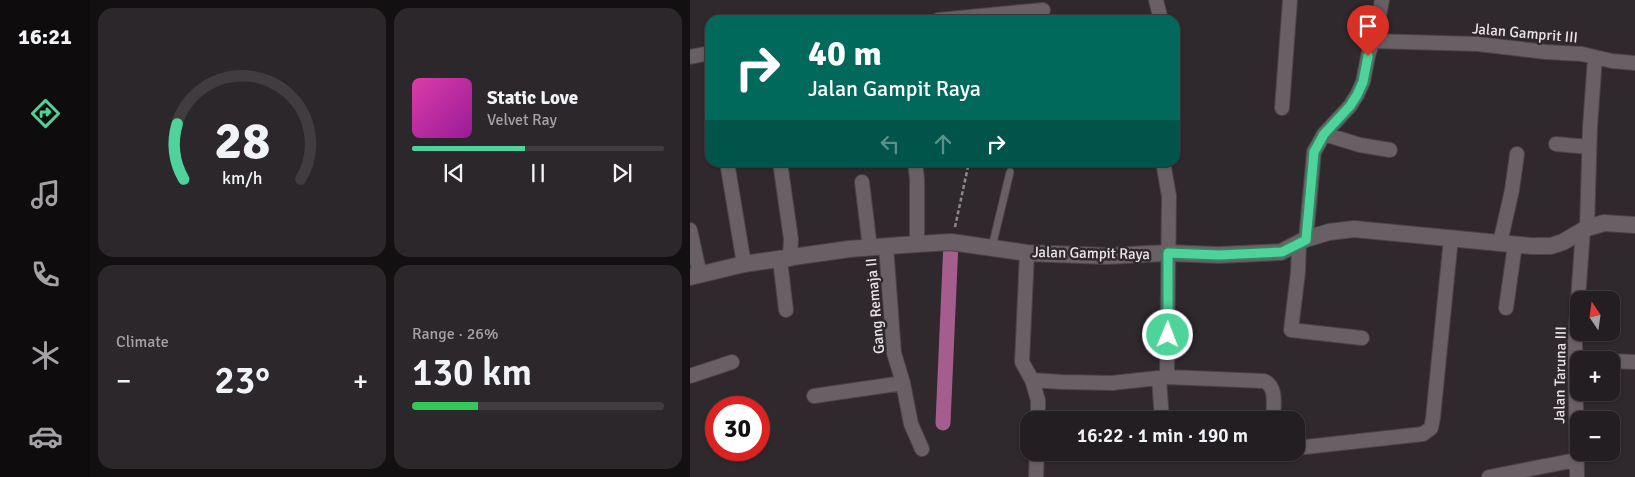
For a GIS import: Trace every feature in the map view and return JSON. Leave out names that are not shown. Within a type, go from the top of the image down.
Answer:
[{"type":"street","points":[[1156,0],[1160,15]]},
{"type":"street","points":[[1282,108],[1290,0]]},
{"type":"street","points":[[1362,338],[1292,330],[1314,152],[1324,134],[1350,106],[1363,82],[1382,0]]},
{"type":"street","points":[[1006,15],[1042,10]]},
{"type":"street","name":"Jalan Gamprit III","points":[[1372,42],[1478,44],[1582,54],[1595,57],[1585,229]]},
{"type":"street","points":[[690,57],[705,54]]},
{"type":"street","points":[[1595,57],[1635,63]]},
{"type":"street","points":[[1324,134],[1360,145],[1390,150]]},
{"type":"street","points":[[1556,144],[1589,147]]},
{"type":"street","points":[[1506,308],[1507,244],[1517,154]]},
{"type":"street","points":[[728,167],[744,264]]},
{"type":"street","points":[[781,167],[791,239],[785,259],[786,310]]},
{"type":"street","points":[[916,167],[917,244]]},
{"type":"street","points":[[1162,411],[1168,253],[1168,196],[1164,167]]},
{"type":"street","name":"Gang Remaja II","points":[[862,182],[878,247],[894,353],[903,383],[911,424],[922,449]]},
{"type":"street","name":"Jalan Gampit Raya","points":[[695,276],[744,264],[849,249],[951,242],[1027,253],[1106,256],[1168,253],[1219,255],[1282,252],[1329,232],[1354,229],[1507,244],[1551,246],[1563,242],[1585,229],[1604,223],[1635,225]]},
{"type":"street","name":"Jalan Taruna III","points":[[1575,351],[1585,229]]},
{"type":"street","points":[[690,230],[695,276]]},
{"type":"street","points":[[1305,447],[1423,434],[1430,428],[1434,418],[1451,238]]},
{"type":"street","points":[[1027,253],[1022,362],[1032,380],[1038,400],[1038,411]]},
{"type":"street","points":[[1620,361],[1635,362]]},
{"type":"street","points":[[690,376],[732,362]]},
{"type":"street","points":[[1032,380],[1112,383],[1163,377],[1264,381],[1268,383],[1273,392],[1273,411]]},
{"type":"street","points":[[814,396],[903,383]]},
{"type":"street","points":[[1036,477],[1037,461]]},
{"type":"street","points":[[1489,477],[1571,461]]},
{"type":"street","name":"Jalan Taruna III","points":[[1576,461],[1577,477]]},
{"type":"lane","points":[[992,248],[1010,172]]},
{"type":"path","points":[[951,242],[968,167]]},
{"type":"waterway","points":[[943,423],[951,242]]},
{"type":"route","points":[[1168,335],[1168,253],[1219,255],[1282,252],[1306,240],[1314,152],[1324,134],[1350,106],[1357,95],[1363,82],[1368,56]]}]
